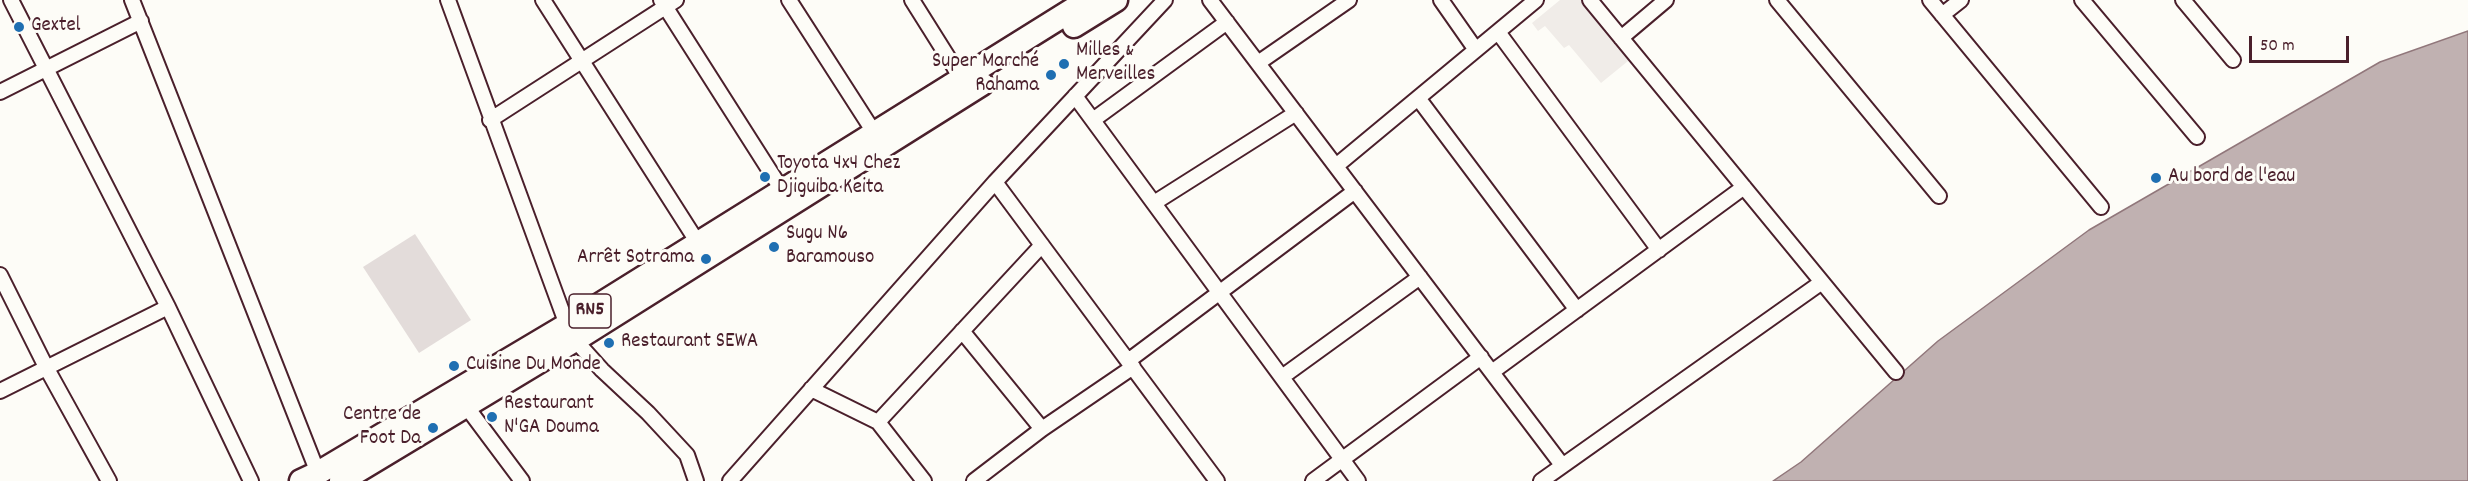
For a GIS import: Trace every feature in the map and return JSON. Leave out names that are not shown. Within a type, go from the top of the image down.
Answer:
[{"type":"highway","name":"RN5","points":[[341,481],[466,406],[698,243],[782,190],[878,139],[961,78],[1088,0]]},
{"type":"highway","name":"RN5","points":[[310,477],[571,332],[878,139],[1116,0]]},
{"type":"street","points":[[11,0],[168,307],[251,481]]},
{"type":"street","points":[[132,0],[310,477]]},
{"type":"street","points":[[448,0],[490,120],[571,332],[602,370],[648,413],[687,455],[696,481]]},
{"type":"street","points":[[543,0],[698,243]]},
{"type":"street","points":[[789,0],[878,139]]},
{"type":"street","points":[[912,0],[961,78]]},
{"type":"street","points":[[730,481],[995,182],[1165,0]]},
{"type":"street","points":[[1210,0],[1562,465]]},
{"type":"street","points":[[1258,63],[1349,0]]},
{"type":"street","points":[[1441,0],[1476,50]]},
{"type":"street","points":[[1336,166],[1536,0]]},
{"type":"street","points":[[1590,0],[1896,372]]},
{"type":"street","points":[[1621,38],[1666,0]]},
{"type":"street","points":[[1930,0],[2101,207]]},
{"type":"street","points":[[1942,15],[1961,0]]},
{"type":"street","points":[[2082,0],[2198,137]]},
{"type":"street","points":[[2183,0],[2233,60]]},
{"type":"street","points":[[1780,1],[1939,196]]},
{"type":"street","points":[[490,120],[582,61],[667,2],[782,190]]},
{"type":"street","points":[[0,92],[141,21]]},
{"type":"street","points":[[1093,120],[1227,22]]},
{"type":"street","points":[[1498,32],[1659,250]]},
{"type":"street","points":[[1075,96],[1358,481]]},
{"type":"street","points":[[1418,98],[1577,310]]},
{"type":"street","points":[[1154,203],[1296,113]]},
{"type":"street","points":[[995,182],[1217,481]]},
{"type":"street","points":[[1492,372],[1744,187]]},
{"type":"street","points":[[974,481],[1130,364],[1219,291],[1355,191]]},
{"type":"street","points":[[878,422],[1042,245]]},
{"type":"street","points":[[0,275],[46,368],[109,481]]},
{"type":"street","points":[[1282,377],[1420,277]]},
{"type":"street","points":[[1540,481],[1822,282]]},
{"type":"street","points":[[0,391],[168,307]]},
{"type":"street","points":[[962,331],[1042,429]]},
{"type":"street","points":[[1313,481],[1481,357]]},
{"type":"street","points":[[812,389],[878,422],[924,481]]},
{"type":"street","points":[[466,406],[522,481]]},
{"type":"shaded area","points":[[1560,0],[1585,0],[1633,57],[1601,83],[1569,45],[1564,48],[1545,26],[1538,31],[1532,23]]},
{"type":"shaded area","points":[[2468,31],[2468,481],[1773,481],[1801,462],[1938,341],[2089,230],[2380,62]]},
{"type":"shaded area","points":[[415,234],[471,320],[419,353],[363,267]]},
{"type":"place","name":"Gextel","points":[[19,27]]},
{"type":"place","name":"Milles & Merveilles","points":[[1064,64]]},
{"type":"place","name":"Super Marché Rahama","points":[[1051,75]]},
{"type":"place","name":"Toyota 4x4 Chez Djiguiba Keita","points":[[765,177]]},
{"type":"place","name":"Au bord de l'eau","points":[[2156,178]]},
{"type":"place","name":"Sugu N6 Baramouso","points":[[774,247]]},
{"type":"place","name":"Arrêt Sotrama","points":[[706,259]]},
{"type":"place","name":"Restaurant SEWA","points":[[609,343]]},
{"type":"place","name":"Cuisine Du Monde","points":[[454,366]]},
{"type":"place","name":"Restaurant N'GA Douma","points":[[492,417]]},
{"type":"place","name":"Centre de Foot Da","points":[[433,428]]}]
